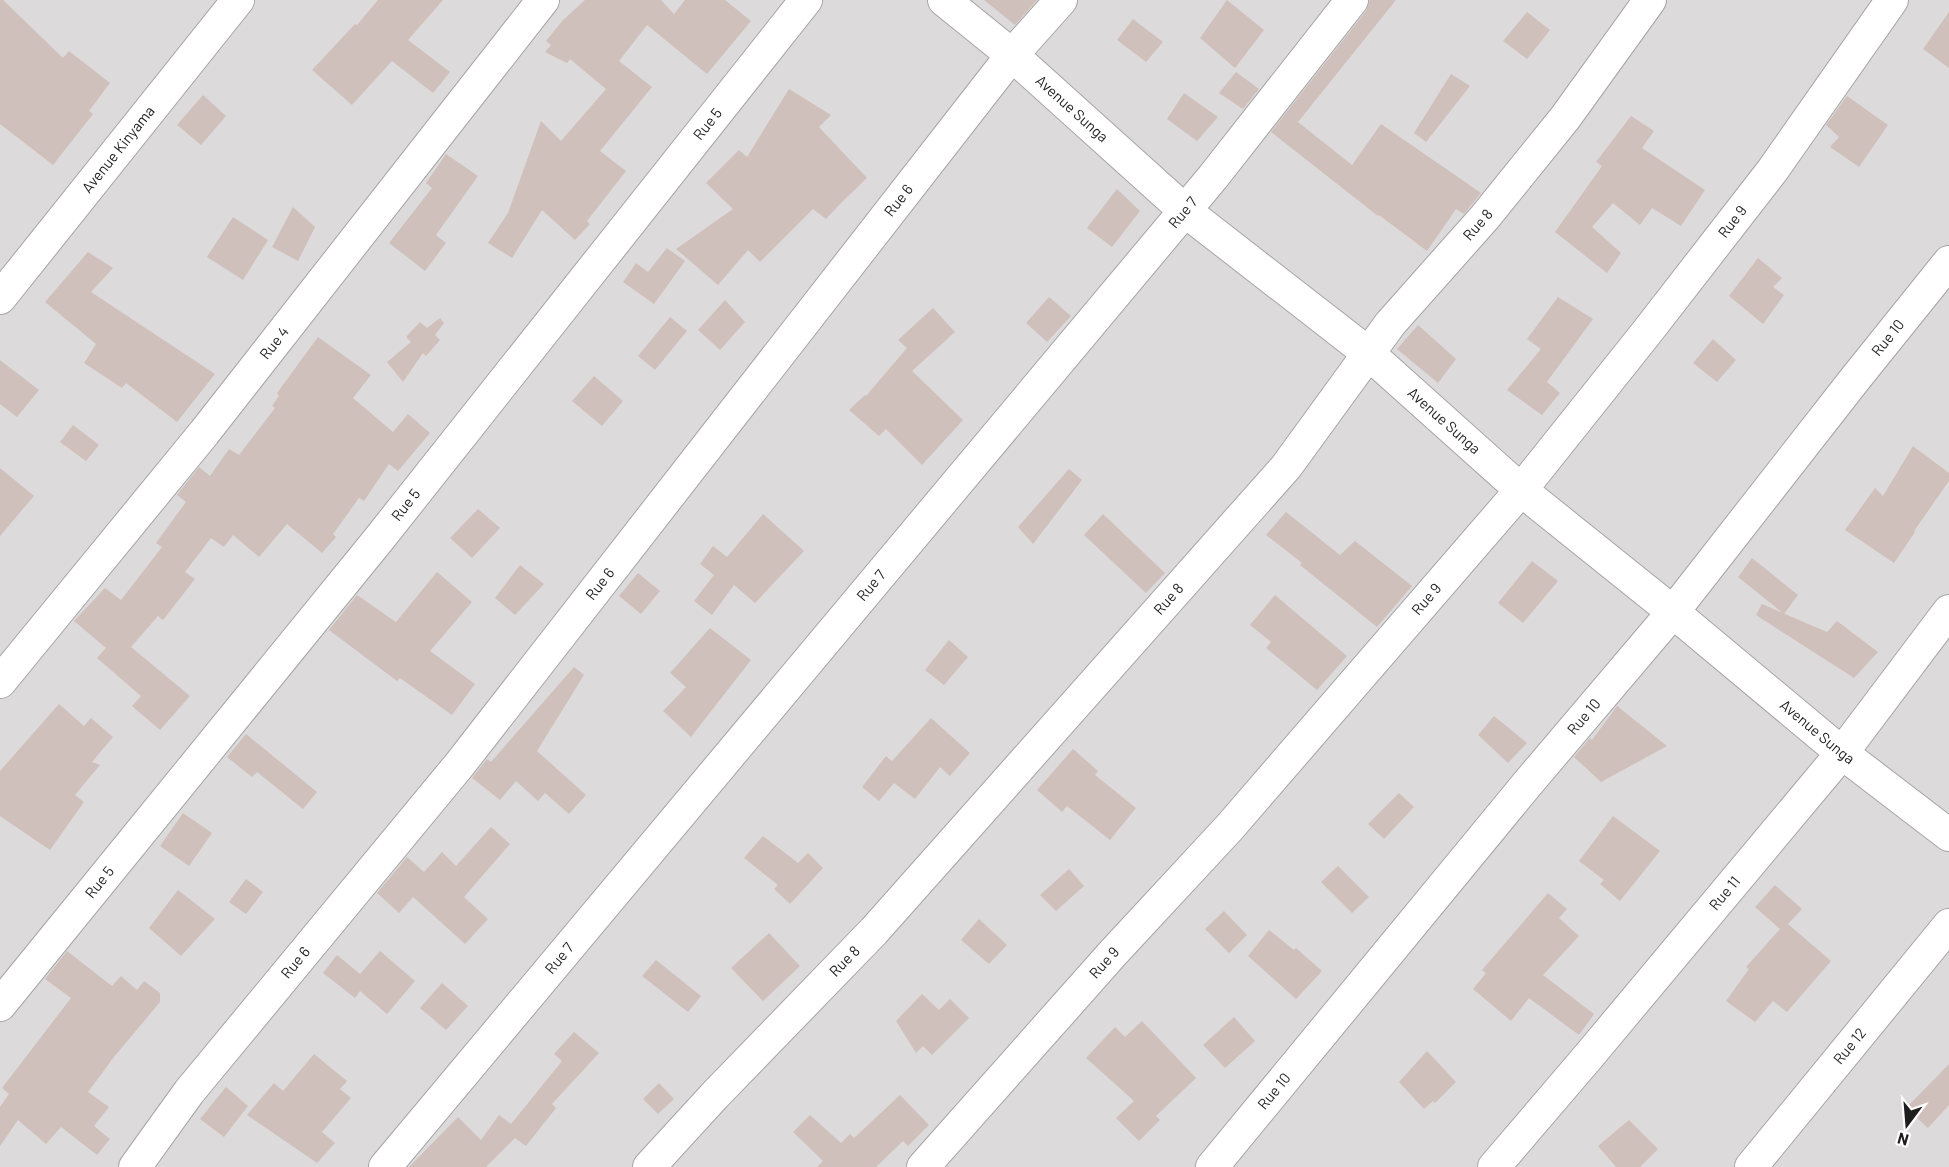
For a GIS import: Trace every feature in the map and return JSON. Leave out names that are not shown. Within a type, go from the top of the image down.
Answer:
[{"type":"street","name":"Avenue Kinyama","points":[[0,298],[238,0]]},
{"type":"street","name":"Rue 4","points":[[0,682],[204,433],[543,0]]},
{"type":"street","name":"Rue 5","points":[[0,1005],[379,539],[806,0]]},
{"type":"street","name":"Avenue Sunga","points":[[944,0],[1012,55],[1184,210],[1368,353],[1521,490],[1673,612],[1842,753],[1949,835]]},
{"type":"street","name":"Rue 6","points":[[135,1167],[189,1092],[460,764],[1012,55],[1061,0]]},
{"type":"street","name":"Rue 7","points":[[385,1167],[1213,177],[1352,0]]},
{"type":"street","name":"Rue 8","points":[[649,1167],[715,1095],[874,931],[1286,467],[1368,353],[1419,290],[1485,217],[1565,118],[1650,0]]},
{"type":"street","name":"Rue 9","points":[[923,1167],[1105,961],[1229,828],[1521,490],[1772,171],[1892,0]]},
{"type":"street","name":"Rue 10","points":[[1212,1167],[1528,783],[1673,612],[1949,262]]},
{"type":"street","name":"Rue 11","points":[[1494,1167],[1842,753],[1949,611]]},
{"type":"street","name":"Rue 12","points":[[1751,1167],[1949,925]]},
{"type":"shaded area","points":[[0,0],[1949,0],[1949,1167],[0,1167]]},
{"type":"building","points":[[0,0],[3,0],[63,58],[69,51],[110,83],[89,111],[93,114],[53,165],[0,124]]},
{"type":"building","points":[[378,0],[443,0],[408,40],[450,72],[433,93],[392,61],[352,105],[312,70],[355,24],[357,25]]},
{"type":"building","points":[[585,0],[661,0],[674,14],[685,0],[725,0],[751,21],[707,74],[647,25],[619,61],[652,87],[600,151],[626,171],[587,221],[590,224],[575,240],[542,210],[512,258],[488,243],[508,213],[541,121],[561,141],[606,89],[570,59],[567,63],[545,52],[551,45],[546,41],[563,20]]},
{"type":"building","points":[[984,0],[1037,0],[1015,25]]},
{"type":"building","points":[[1227,0],[1264,30],[1235,68],[1200,38]]},
{"type":"building","points":[[1370,0],[1396,0],[1298,122],[1352,165],[1381,124],[1481,193],[1464,214],[1456,209],[1427,251],[1378,216],[1271,132],[1366,11]]},
{"type":"building","points":[[1527,12],[1550,30],[1527,59],[1503,41]]},
{"type":"building","points":[[1949,12],[1949,68],[1923,49]]},
{"type":"building","points":[[1133,19],[1163,42],[1146,62],[1117,40]]},
{"type":"building","points":[[1236,72],[1259,89],[1243,109],[1219,93]]},
{"type":"building","points":[[1451,74],[1470,86],[1426,142],[1414,133]]},
{"type":"building","points":[[789,89],[831,115],[819,127],[867,178],[826,219],[813,209],[760,262],[748,250],[718,285],[676,249],[733,209],[706,183],[739,150],[747,157]]},
{"type":"building","points":[[1184,93],[1218,117],[1197,141],[1167,119]]},
{"type":"building","points":[[203,95],[226,116],[201,145],[177,125]]},
{"type":"building","points":[[1847,96],[1888,125],[1859,167],[1830,147],[1839,137],[1826,125]]},
{"type":"building","points":[[1631,116],[1654,131],[1642,148],[1705,190],[1681,226],[1652,208],[1640,225],[1613,203],[1592,227],[1621,253],[1607,273],[1555,232],[1602,166],[1596,162]]},
{"type":"building","points":[[446,154],[478,176],[436,235],[446,243],[425,271],[389,243],[432,188],[426,183]]},
{"type":"building","points":[[1117,189],[1140,211],[1112,247],[1087,228]]},
{"type":"building","points":[[293,207],[315,227],[298,261],[272,247]]},
{"type":"building","points":[[233,217],[268,240],[243,280],[207,257]]},
{"type":"building","points":[[667,248],[685,261],[654,304],[623,282],[636,263],[648,272]]},
{"type":"building","points":[[88,252],[113,268],[91,292],[215,374],[177,422],[126,383],[122,388],[84,363],[96,344],[45,302]]},
{"type":"building","points":[[1758,258],[1782,278],[1773,287],[1784,295],[1763,324],[1729,296]]},
{"type":"building","points":[[1049,297],[1071,316],[1047,342],[1026,323]]},
{"type":"building","points":[[1558,297],[1593,319],[1547,382],[1560,393],[1542,415],[1507,390],[1541,349],[1527,339]]},
{"type":"building","points":[[725,300],[745,322],[720,350],[698,330]]},
{"type":"building","points":[[933,308],[955,332],[912,371],[963,420],[922,465],[886,429],[879,436],[849,410],[866,396],[907,348],[898,340]]},
{"type":"building","points":[[670,317],[687,331],[655,370],[638,356]]},
{"type":"building","points":[[440,318],[444,323],[435,335],[440,340],[426,356],[423,353],[403,382],[387,362],[411,342],[406,337],[420,322],[427,328]]},
{"type":"building","points":[[1418,325],[1456,359],[1438,383],[1397,349]]},
{"type":"building","points":[[318,337],[371,375],[353,398],[393,432],[408,414],[430,433],[398,471],[389,464],[364,501],[359,498],[333,534],[336,537],[322,553],[287,524],[259,557],[233,535],[224,547],[211,538],[185,572],[195,579],[163,620],[158,616],[131,647],[190,696],[160,730],[132,706],[141,696],[97,658],[106,648],[74,621],[105,588],[121,600],[162,547],[156,543],[186,502],[177,495],[199,467],[210,476],[229,449],[239,455],[275,408],[272,406],[279,396],[277,393]]},
{"type":"building","points":[[1713,339],[1736,360],[1717,382],[1693,363]]},
{"type":"building","points":[[0,360],[39,390],[17,417],[0,404]]},
{"type":"building","points":[[594,376],[623,401],[602,426],[572,401]]},
{"type":"building","points":[[73,425],[99,445],[86,461],[60,442]]},
{"type":"building","points":[[1913,446],[1949,473],[1949,481],[1894,563],[1845,530],[1875,488],[1883,496]]},
{"type":"building","points":[[0,468],[34,496],[0,536]]},
{"type":"building","points":[[1069,469],[1082,480],[1033,544],[1018,527]]},
{"type":"building","points":[[478,509],[500,528],[472,558],[450,538]]},
{"type":"building","points":[[1286,512],[1340,555],[1355,541],[1412,586],[1377,627],[1266,535]]},
{"type":"building","points":[[763,514],[804,551],[755,603],[734,585],[712,615],[694,601],[714,575],[700,564],[713,546],[727,557]]},
{"type":"building","points":[[1103,514],[1165,573],[1146,593],[1084,535]]},
{"type":"building","points":[[1752,558],[1798,595],[1784,614],[1738,577]]},
{"type":"building","points":[[1532,561],[1558,581],[1523,623],[1498,603]]},
{"type":"building","points":[[520,565],[544,584],[515,615],[495,598]]},
{"type":"building","points":[[437,572],[472,602],[430,651],[475,684],[452,715],[400,678],[397,681],[329,630],[357,595],[396,622]]},
{"type":"building","points":[[638,573],[660,591],[641,614],[619,596]]},
{"type":"building","points":[[1275,595],[1347,656],[1317,690],[1266,648],[1271,642],[1250,625]]},
{"type":"building","points":[[1762,604],[1827,632],[1837,621],[1878,652],[1854,678],[1756,615]]},
{"type":"building","points":[[710,628],[751,660],[691,737],[663,711],[686,687],[670,673]]},
{"type":"building","points":[[949,640],[968,657],[944,685],[925,670]]},
{"type":"building","points":[[574,667],[584,675],[537,751],[586,795],[569,814],[545,793],[538,801],[516,781],[500,800],[472,778],[487,759],[491,762]]},
{"type":"building","points":[[59,704],[84,726],[91,718],[113,737],[92,762],[100,765],[75,795],[84,802],[50,850],[0,816],[0,771]]},
{"type":"building","points":[[1617,706],[1667,746],[1601,782],[1574,757],[1590,738],[1592,740]]},
{"type":"building","points":[[1494,716],[1527,743],[1508,763],[1478,735]]},
{"type":"building","points":[[931,718],[970,753],[950,776],[940,767],[915,799],[894,783],[879,801],[862,787],[886,756],[892,761]]},
{"type":"building","points":[[246,734],[317,792],[303,809],[257,772],[252,777],[227,757]]},
{"type":"building","points":[[1073,749],[1098,771],[1095,775],[1136,808],[1110,840],[1067,806],[1062,812],[1037,790]]},
{"type":"building","points":[[1399,793],[1414,807],[1384,839],[1368,824]]},
{"type":"building","points":[[183,813],[212,833],[189,866],[160,846]]},
{"type":"building","points":[[1613,816],[1660,851],[1620,901],[1600,884],[1604,880],[1579,861]]},
{"type":"building","points":[[491,827],[510,844],[464,897],[488,919],[465,944],[413,897],[399,913],[377,893],[407,857],[424,872],[442,852],[456,866]]},
{"type":"building","points":[[763,836],[798,863],[808,853],[823,868],[790,904],[774,889],[778,885],[744,858]]},
{"type":"building","points":[[1338,866],[1369,897],[1352,913],[1321,882]]},
{"type":"building","points":[[1069,869],[1084,886],[1056,911],[1040,895]]},
{"type":"building","points":[[246,879],[263,892],[246,914],[229,902]]},
{"type":"building","points":[[1775,885],[1802,909],[1788,924],[1831,961],[1787,1012],[1773,1001],[1755,1022],[1726,1001],[1749,969],[1746,967],[1780,929],[1755,907]]},
{"type":"building","points":[[178,890],[215,919],[181,956],[149,928]]},
{"type":"building","points":[[1548,893],[1567,909],[1559,918],[1579,936],[1543,975],[1594,1014],[1579,1035],[1529,998],[1511,1021],[1473,989],[1486,973],[1482,970]]},
{"type":"building","points":[[1224,911],[1247,935],[1229,953],[1205,929]]},
{"type":"building","points":[[979,919],[1007,945],[989,964],[961,940]]},
{"type":"building","points":[[1269,930],[1294,950],[1296,948],[1322,971],[1296,999],[1248,956]]},
{"type":"building","points":[[769,933],[800,966],[763,1001],[731,968]]},
{"type":"building","points":[[67,951],[112,986],[121,976],[137,990],[144,981],[160,993],[160,1002],[88,1092],[109,1107],[94,1126],[110,1139],[97,1155],[61,1127],[46,1144],[18,1120],[0,1146],[0,1107],[9,1094],[2,1088],[71,998],[45,979]]},
{"type":"building","points":[[380,951],[415,981],[387,1014],[360,991],[355,998],[323,973],[337,955],[360,974]]},
{"type":"building","points":[[656,960],[701,996],[688,1012],[642,976]]},
{"type":"building","points":[[442,983],[468,1006],[446,1030],[420,1008]]},
{"type":"building","points":[[922,994],[939,1010],[950,999],[969,1018],[932,1055],[923,1046],[916,1053],[896,1021]]},
{"type":"building","points":[[1234,1017],[1255,1041],[1225,1068],[1203,1045]]},
{"type":"building","points":[[1142,1021],[1196,1078],[1156,1116],[1160,1120],[1139,1141],[1116,1118],[1134,1101],[1086,1058],[1115,1027],[1125,1037]]},
{"type":"building","points":[[574,1032],[599,1053],[552,1104],[556,1108],[526,1146],[515,1138],[486,1167],[409,1167],[458,1117],[481,1140],[499,1115],[511,1124],[562,1061],[554,1054]]},
{"type":"building","points":[[1427,1051],[1456,1082],[1435,1103],[1433,1101],[1424,1109],[1399,1082]]},
{"type":"building","points":[[314,1054],[347,1081],[340,1089],[351,1098],[322,1132],[335,1143],[317,1163],[247,1115],[274,1083],[283,1091]]},
{"type":"building","points":[[1949,1064],[1949,1105],[1928,1128],[1906,1108]]},
{"type":"building","points":[[659,1083],[674,1099],[658,1114],[643,1099]]},
{"type":"building","points":[[226,1087],[248,1106],[224,1137],[200,1119]]},
{"type":"building","points":[[900,1095],[929,1125],[908,1146],[903,1141],[876,1167],[817,1167],[823,1161],[793,1132],[810,1115],[841,1143],[850,1134],[854,1138]]},
{"type":"building","points":[[1629,1120],[1658,1149],[1640,1167],[1616,1167],[1598,1146]]}]
